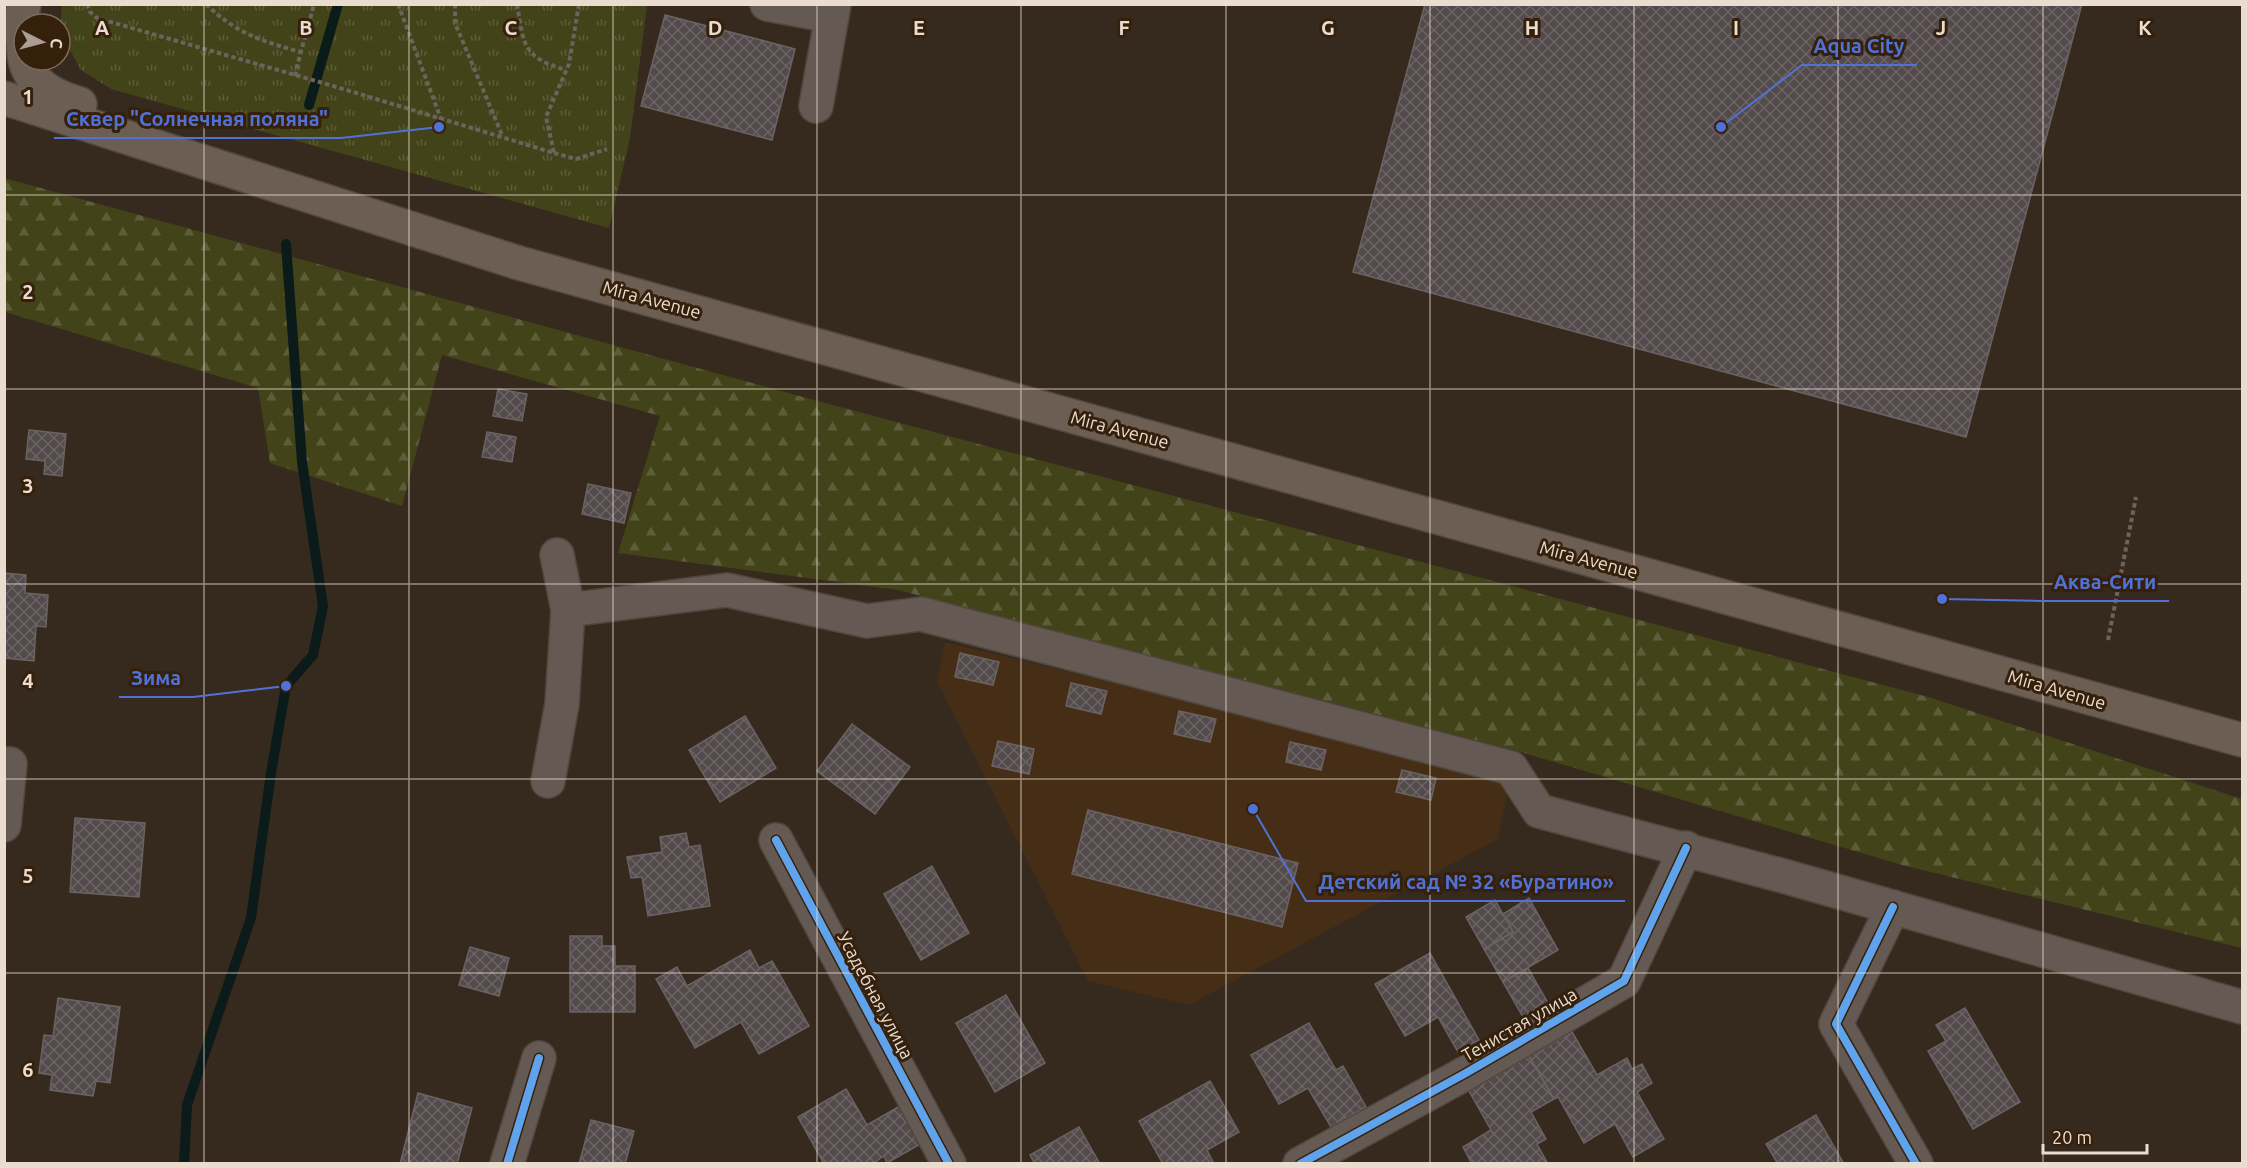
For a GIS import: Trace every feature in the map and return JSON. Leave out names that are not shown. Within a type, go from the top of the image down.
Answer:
[{"type":"main road","points":[[4,16],[8,4]]},
{"type":"main road","points":[[29,72],[42,87],[63,99],[169,132],[229,170]]},
{"type":"main road","name":"Mira Avenue","points":[[4,98],[531,266],[2242,740]]},
{"type":"street","points":[[767,4],[833,10],[816,106]]},
{"type":"street","points":[[548,781],[562,704],[568,610],[557,555]]},
{"type":"street","points":[[568,610],[727,590],[867,621],[921,614],[1511,768],[1539,811],[1686,849],[2242,1007]]},
{"type":"street","points":[[4,825],[7,764]]},
{"type":"street","name":"Усадебная улица","points":[[776,840],[949,1164]]},
{"type":"street","name":"Тенистая улица","points":[[1300,1164],[1466,1073],[1624,981],[1686,849]]},
{"type":"street","points":[[1893,907],[1836,1024],[1916,1164]]},
{"type":"street","points":[[507,1164],[539,1058]]},
{"type":"path","points":[[87,4],[90,12],[97,18],[554,153],[576,159],[607,149]]},
{"type":"path","points":[[206,4],[230,25],[263,42],[300,52]]},
{"type":"path","points":[[296,76],[300,52],[306,38],[314,4]]},
{"type":"path","points":[[398,4],[441,119]]},
{"type":"path","points":[[455,4],[455,23],[502,136]]},
{"type":"path","points":[[517,4],[528,50],[538,60],[566,70]]},
{"type":"path","points":[[554,153],[546,117],[566,70],[574,39],[579,4]]},
{"type":"path","points":[[2109,640],[2136,497]]},
{"type":"shaded area","points":[[945,642],[1510,779],[1498,839],[1189,1005],[1088,981],[937,681]]},
{"type":"green space","points":[[62,5],[647,5],[630,138],[609,228],[111,89],[81,70],[72,54],[72,12],[61,12]]},
{"type":"green space","points":[[4,178],[814,400],[1928,697],[2242,799],[2242,948],[1902,865],[1514,750],[898,590],[618,553],[660,416],[442,355],[402,506],[270,463],[258,388],[5,312]]},
{"type":"building","points":[[1425,4],[2082,4],[1966,437],[1353,272]]},
{"type":"building","points":[[665,15],[795,49],[772,140],[641,106]]},
{"type":"building","points":[[498,389],[527,394],[522,421],[493,416]]},
{"type":"building","points":[[29,430],[66,434],[62,476],[44,474],[45,461],[26,459]]},
{"type":"building","points":[[487,432],[516,437],[512,462],[482,457]]},
{"type":"building","points":[[588,484],[631,493],[624,523],[582,514]]},
{"type":"building","points":[[4,573],[26,575],[25,593],[48,595],[46,627],[36,626],[34,661],[4,658]]},
{"type":"building","points":[[960,653],[999,662],[993,685],[955,677]]},
{"type":"building","points":[[1071,683],[1107,691],[1101,714],[1066,706]]},
{"type":"building","points":[[1179,711],[1216,719],[1210,742],[1174,734]]},
{"type":"building","points":[[745,716],[776,768],[720,802],[689,750]]},
{"type":"building","points":[[852,724],[910,767],[875,814],[817,771]]},
{"type":"building","points":[[998,741],[1034,749],[1029,774],[992,766]]},
{"type":"building","points":[[1290,742],[1326,750],[1321,770],[1286,762]]},
{"type":"building","points":[[1402,770],[1436,778],[1431,800],[1396,792]]},
{"type":"building","points":[[1088,810],[1298,863],[1282,927],[1072,874]]},
{"type":"building","points":[[75,818],[145,823],[139,897],[70,892]]},
{"type":"building","points":[[686,833],[689,847],[700,845],[710,906],[648,916],[642,877],[631,878],[627,857],[662,852],[660,837]]},
{"type":"building","points":[[932,866],[969,933],[921,960],[884,894]]},
{"type":"building","points":[[1529,898],[1558,950],[1503,982],[1484,949],[1513,932],[1503,914]]},
{"type":"building","points":[[1495,900],[1513,932],[1484,949],[1466,917]]},
{"type":"building","points":[[570,936],[602,936],[602,946],[615,946],[615,966],[635,966],[635,1012],[570,1012]]},
{"type":"building","points":[[470,947],[509,958],[499,996],[459,985]]},
{"type":"building","points":[[750,950],[759,968],[772,961],[809,1026],[759,1054],[741,1022],[695,1048],[656,979],[677,967],[687,986]]},
{"type":"building","points":[[1430,953],[1479,1040],[1458,1052],[1438,1017],[1405,1036],[1375,984]]},
{"type":"building","points":[[1528,968],[1548,1003],[1523,1017],[1503,982]]},
{"type":"building","points":[[1006,995],[1045,1063],[995,1092],[956,1023]]},
{"type":"building","points":[[58,998],[120,1007],[110,1083],[96,1081],[93,1096],[50,1090],[52,1075],[39,1073],[44,1035],[53,1036]]},
{"type":"building","points":[[1965,1008],[2020,1102],[1973,1129],[1928,1051],[1946,1041],[1936,1025]]},
{"type":"building","points":[[1309,1023],[1336,1070],[1343,1066],[1366,1107],[1331,1127],[1308,1088],[1279,1104],[1251,1055]]},
{"type":"building","points":[[1572,1032],[1597,1075],[1627,1058],[1632,1069],[1642,1064],[1652,1083],[1637,1092],[1664,1139],[1633,1157],[1615,1124],[1584,1143],[1558,1097],[1554,1099],[1529,1056]]},
{"type":"building","points":[[1529,1056],[1554,1099],[1531,1112],[1546,1139],[1537,1144],[1548,1164],[1472,1164],[1463,1147],[1491,1130],[1469,1091]]},
{"type":"building","points":[[1210,1081],[1239,1132],[1207,1150],[1214,1164],[1163,1164],[1139,1121]]},
{"type":"building","points":[[846,1089],[867,1125],[912,1099],[933,1137],[887,1163],[884,1156],[872,1164],[824,1164],[798,1117]]},
{"type":"building","points":[[418,1093],[472,1108],[457,1164],[400,1164]]},
{"type":"building","points":[[1816,1115],[1844,1164],[1778,1164],[1766,1144]]},
{"type":"building","points":[[591,1120],[634,1131],[625,1164],[579,1164]]},
{"type":"building","points":[[1079,1127],[1100,1164],[1035,1164],[1030,1155]]},
{"type":"waterway","points":[[309,105],[338,4]]},
{"type":"waterway","points":[[184,1164],[187,1105],[251,918],[271,773],[286,686],[313,655],[323,606],[302,462],[286,244]]},
{"type":"cycle path","points":[[776,840],[949,1164]]},
{"type":"cycle path","points":[[1300,1164],[1466,1073],[1624,981],[1686,848]]},
{"type":"cycle path","points":[[1893,907],[1836,1024],[1916,1164]]},
{"type":"cycle path","points":[[507,1164],[539,1058]]},
{"type":"place","name":"Сквер \"Солнечная поляна\"","points":[[439,127]]},
{"type":"place","name":"Aqua City","points":[[1721,127]]},
{"type":"place","name":"Аква-Сити","points":[[1942,599]]},
{"type":"place","name":"Зима","points":[[286,686]]},
{"type":"place","name":"Детский сад № 32 «Буратино»","points":[[1253,809]]}]
